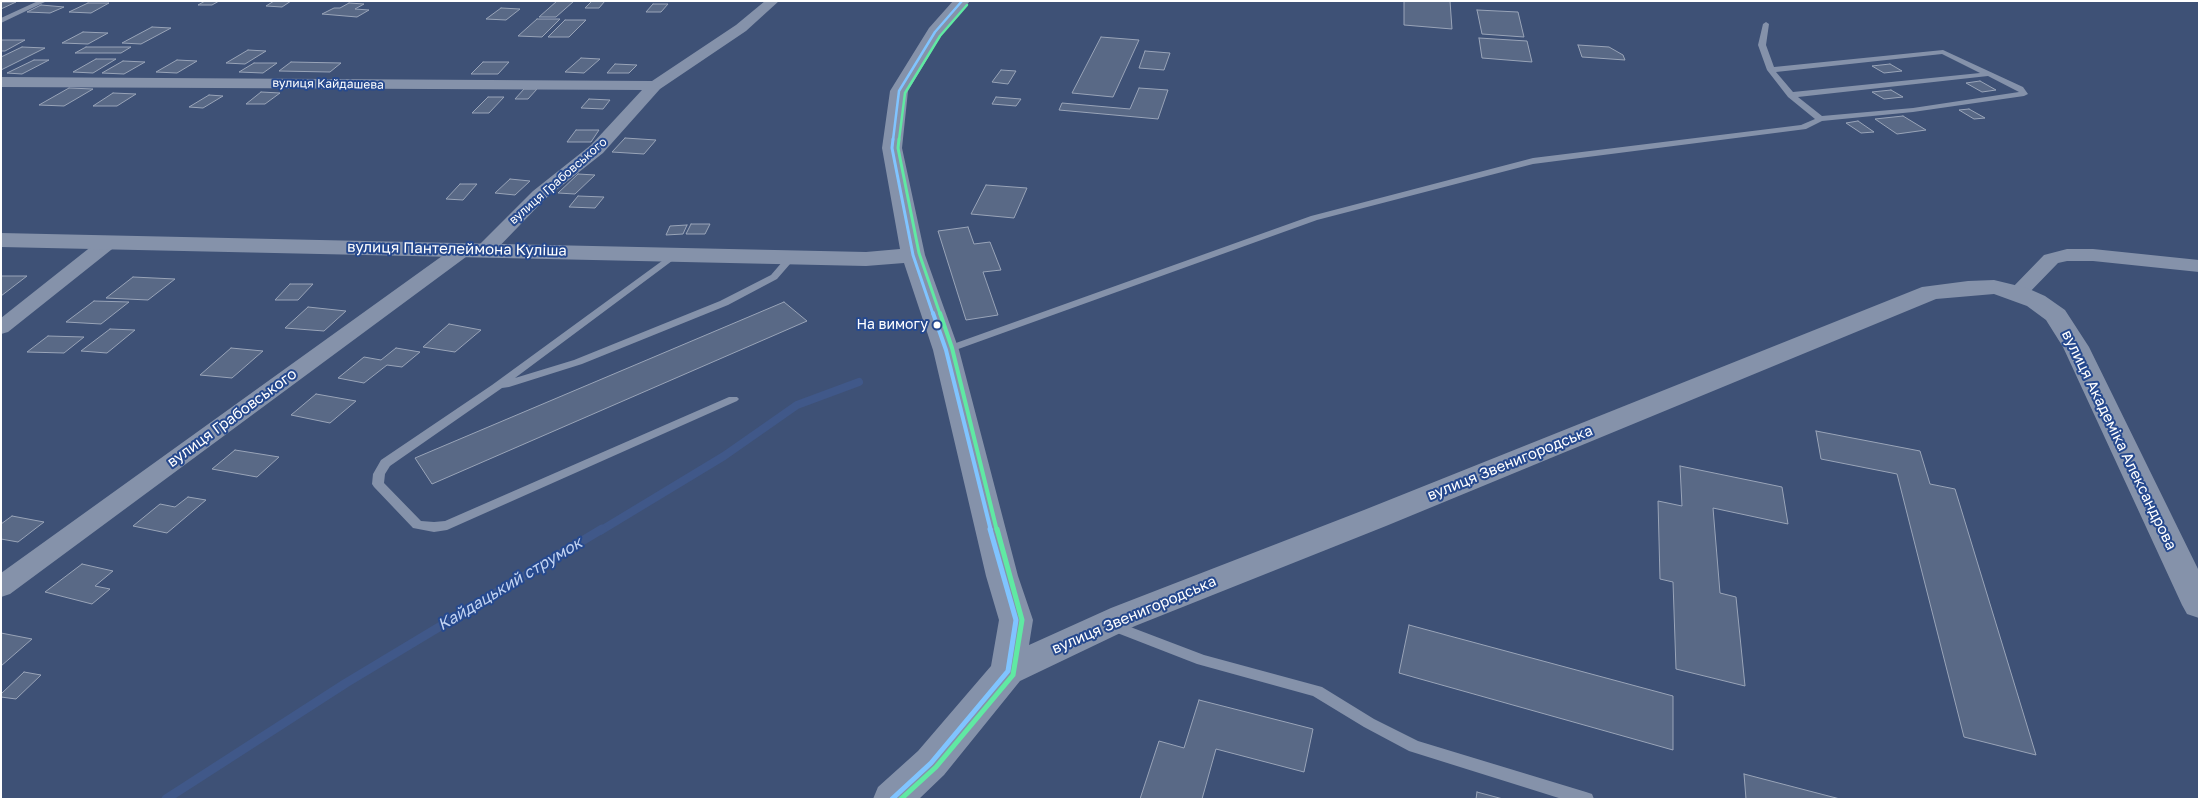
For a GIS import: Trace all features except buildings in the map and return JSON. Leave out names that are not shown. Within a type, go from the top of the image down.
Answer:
[{"type":"street","name":"вулиця Грабовського","points":[[1,587],[474,251],[539,195],[603,144],[655,86],[741,28],[773,1]]},
{"type":"street","points":[[962,1],[935,32],[899,91],[892,148],[913,255],[946,350],[1002,576],[1016,620],[1008,671]]},
{"type":"street","name":"вулиця Кайдашева","points":[[1,82],[655,86]]},
{"type":"street","name":"вулиця Пантелеймона Куліша","points":[[1,240],[866,259],[913,255]]},
{"type":"street","points":[[1,328],[109,242]]},
{"type":"street","points":[[2018,293],[2051,259],[2067,255],[2132,258],[2199,266]]},
{"type":"street","name":"вулиця Звенигородська","points":[[892,799],[931,763],[1008,671],[1108,624],[1931,292],[1994,287],[2018,293]]},
{"type":"street","name":"вулиця Академіка Александрова","points":[[2018,293],[2036,301],[2056,315],[2066,328],[2199,605]]},
{"type":"lane","points":[[1,21],[44,1]]},
{"type":"lane","points":[[1766,24],[1762,45],[1771,70],[1791,95],[1820,119]]},
{"type":"lane","points":[[946,350],[1314,218],[1533,161],[1775,132],[1803,127],[1820,119],[1913,110],[2024,94],[2020,89],[1951,54],[1938,51],[1771,70]]},
{"type":"lane","points":[[1791,95],[1990,74]]},
{"type":"lane","points":[[677,254],[496,387],[385,464],[379,474],[378,484],[417,525],[434,527],[447,525],[733,399]]},
{"type":"lane","points":[[496,387],[578,362],[724,303],[774,277],[792,256]]},
{"type":"lane","points":[[1108,624],[1202,660],[1317,691],[1369,723],[1414,746],[1586,799]]},
{"type":"waterway","name":"Кайдацький струмок","points":[[600,531],[724,456],[797,405],[859,382]]},
{"type":"waterway","name":"Кайдацький струмок","points":[[166,799],[346,683],[602,529]]},
{"type":"transit line","points":[[892,799],[931,763],[1008,671],[1016,620],[1002,576],[946,350],[913,255],[892,148],[899,91],[935,32],[962,1]]},
{"type":"transit line","points":[[901,799],[936,767],[1013,675],[1022,620],[1008,574],[952,348],[919,253],[898,148],[905,93],[940,36],[967,5]]},
{"type":"place","name":"На вимогу","points":[[937,325]]}]
